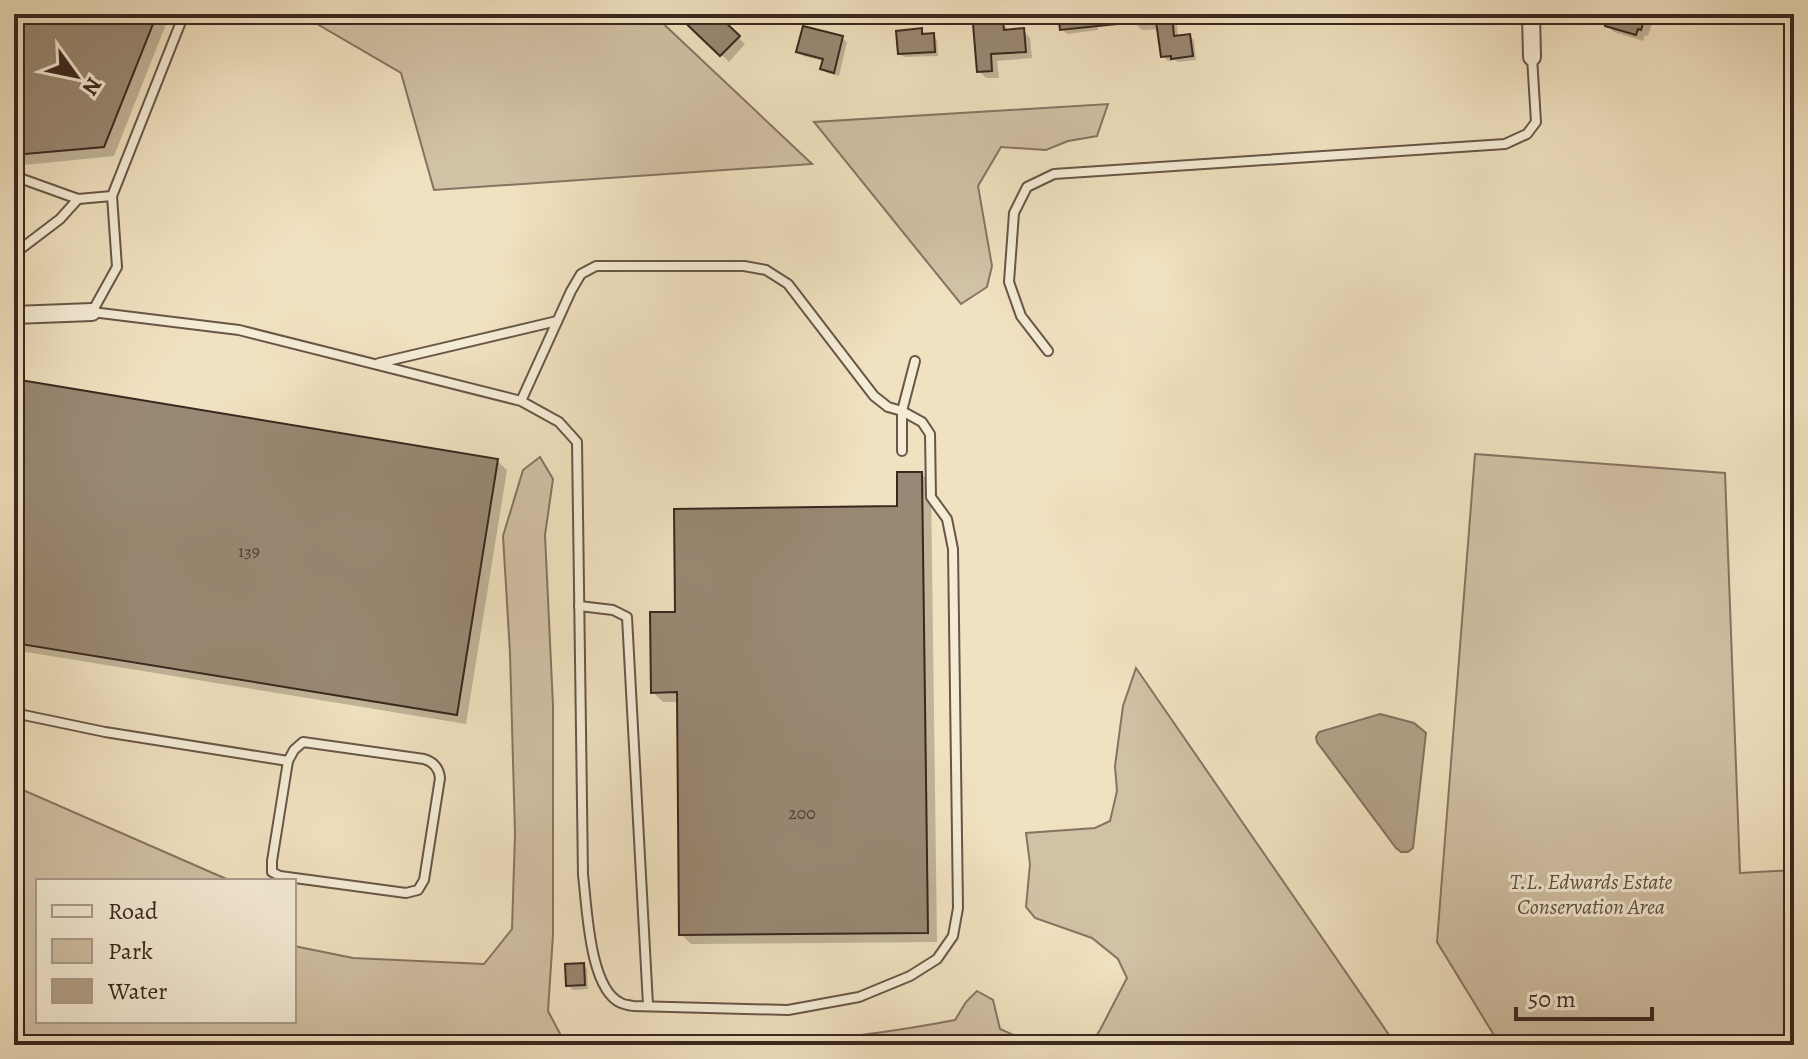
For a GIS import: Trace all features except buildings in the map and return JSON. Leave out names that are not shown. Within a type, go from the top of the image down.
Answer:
[{"type":"street","points":[[1531,14],[1532,57]]},
{"type":"street","points":[[14,315],[92,312]]},
{"type":"lane","points":[[184,14],[112,196],[117,267],[92,312],[239,330],[521,401],[559,422],[577,442],[583,875],[597,971],[606,988],[620,1003],[633,1006],[788,1010],[859,997],[910,976],[937,959],[953,936],[958,908],[953,549],[947,519],[931,497],[930,434],[922,422],[888,407],[874,396],[788,284],[766,270],[744,266],[596,266],[581,274],[521,401]]},
{"type":"lane","points":[[1048,351],[1021,316],[1009,282],[1014,213],[1027,187],[1054,174],[1505,144],[1527,134],[1536,122],[1532,57]]},
{"type":"lane","points":[[14,176],[78,199],[112,196]]},
{"type":"lane","points":[[14,254],[60,219],[78,199]]},
{"type":"lane","points":[[376,364],[557,321]]},
{"type":"lane","points":[[902,451],[902,411],[915,361]]},
{"type":"lane","points":[[579,606],[613,610],[627,617],[648,1005]]},
{"type":"lane","points":[[14,713],[105,732],[288,761]]},
{"type":"lane","points":[[303,742],[424,759],[436,766],[440,778],[424,880],[418,890],[406,893],[280,876],[272,872],[288,761],[303,742]]},
{"type":"green space","points":[[300,14],[653,14],[812,164],[434,190],[401,73]]},
{"type":"green space","points":[[1108,104],[1097,136],[1068,141],[1046,150],[1001,147],[978,186],[992,266],[987,287],[961,304],[814,122]]},
{"type":"green space","name":"T.L. Edwards Estate Conservation Area","points":[[1475,454],[1725,473],[1740,873],[1794,870],[1794,1045],[1500,1045],[1437,942]]},
{"type":"green space","points":[[540,457],[553,479],[545,535],[553,706],[553,935],[548,1011],[566,1045],[14,1045],[14,786],[226,879],[36,879],[36,1023],[296,1023],[296,946],[353,958],[484,964],[512,929],[515,834],[503,536],[523,470]]},
{"type":"green space","points":[[1136,668],[1396,1045],[1090,1045],[1127,978],[1118,959],[1092,938],[1035,918],[1026,907],[1030,864],[1026,833],[1095,828],[1110,821],[1117,791],[1115,766],[1123,706]]},
{"type":"green space","points":[[977,991],[993,1000],[1000,1029],[1036,1045],[752,1045],[854,1036],[955,1020]]},
{"type":"water","points":[[1380,714],[1414,723],[1426,733],[1413,848],[1408,852],[1396,848],[1317,742],[1319,732]]}]
